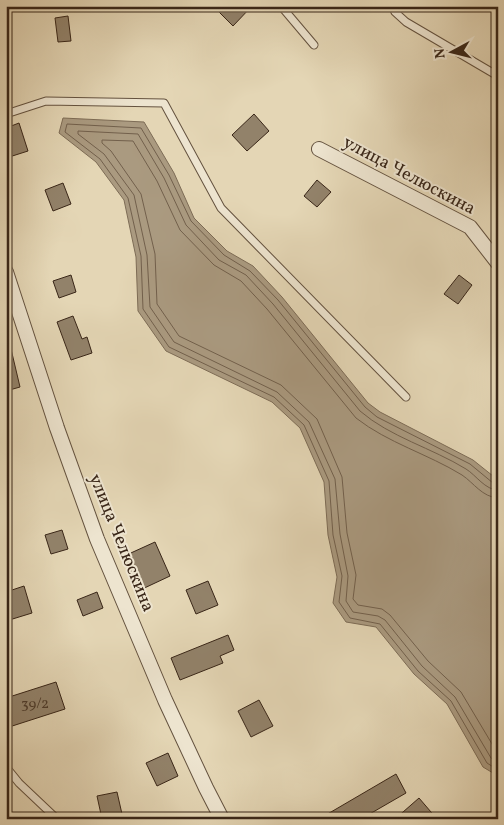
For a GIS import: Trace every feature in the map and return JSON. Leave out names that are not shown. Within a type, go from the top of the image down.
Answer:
[{"type":"street","name":"улица Челюскина","points":[[319,149],[470,227],[498,263]]},
{"type":"street","name":"улица Челюскина","points":[[6,272],[57,428],[97,539],[165,700],[222,819]]},
{"type":"lane","points":[[281,6],[314,45]]},
{"type":"lane","points":[[392,6],[395,12],[406,22],[498,76]]},
{"type":"lane","points":[[6,114],[46,101],[164,103],[221,208],[406,396]]},
{"type":"lane","points":[[6,766],[19,782],[57,819]]},
{"type":"water","points":[[63,118],[144,122],[174,173],[194,218],[227,251],[253,266],[282,297],[368,403],[380,412],[473,460],[498,480],[498,776],[483,767],[447,704],[414,674],[376,627],[346,622],[333,603],[337,577],[328,535],[324,482],[300,428],[272,402],[166,351],[138,311],[136,257],[124,200],[96,162],[59,133]]},
{"type":"building","points":[[213,6],[252,6],[233,26]]},
{"type":"building","points":[[68,16],[71,41],[58,42],[55,18]]},
{"type":"building","points":[[254,114],[269,131],[247,151],[232,135]]},
{"type":"building","points":[[19,123],[28,151],[6,158],[6,128]]},
{"type":"building","points":[[317,180],[331,192],[317,207],[304,196]]},
{"type":"building","points":[[63,183],[71,204],[53,211],[45,190]]},
{"type":"building","points":[[71,275],[76,292],[59,298],[53,281]]},
{"type":"building","points":[[459,275],[472,285],[458,304],[444,294]]},
{"type":"building","points":[[73,316],[82,339],[87,337],[92,353],[71,360],[57,322]]},
{"type":"building","points":[[11,349],[20,387],[6,391],[6,350]]},
{"type":"building","points":[[62,530],[68,549],[51,554],[45,535]]},
{"type":"building","points":[[155,542],[170,576],[138,591],[122,557]]},
{"type":"building","points":[[208,581],[218,605],[196,614],[186,590]]},
{"type":"building","points":[[24,586],[32,613],[6,621],[6,592]]},
{"type":"building","points":[[97,592],[103,608],[83,616],[77,600]]},
{"type":"building","points":[[228,635],[234,650],[220,656],[223,663],[180,680],[171,658]]},
{"type":"building","points":[[56,682],[65,709],[6,728],[6,698]]},
{"type":"building","points":[[259,700],[273,726],[251,737],[238,711]]},
{"type":"building","points":[[168,753],[178,776],[157,786],[146,763]]},
{"type":"building","points":[[396,774],[406,793],[361,819],[319,819]]},
{"type":"building","points":[[117,792],[122,814],[102,819],[97,796]]},
{"type":"building","points":[[419,798],[437,819],[395,819]]}]
